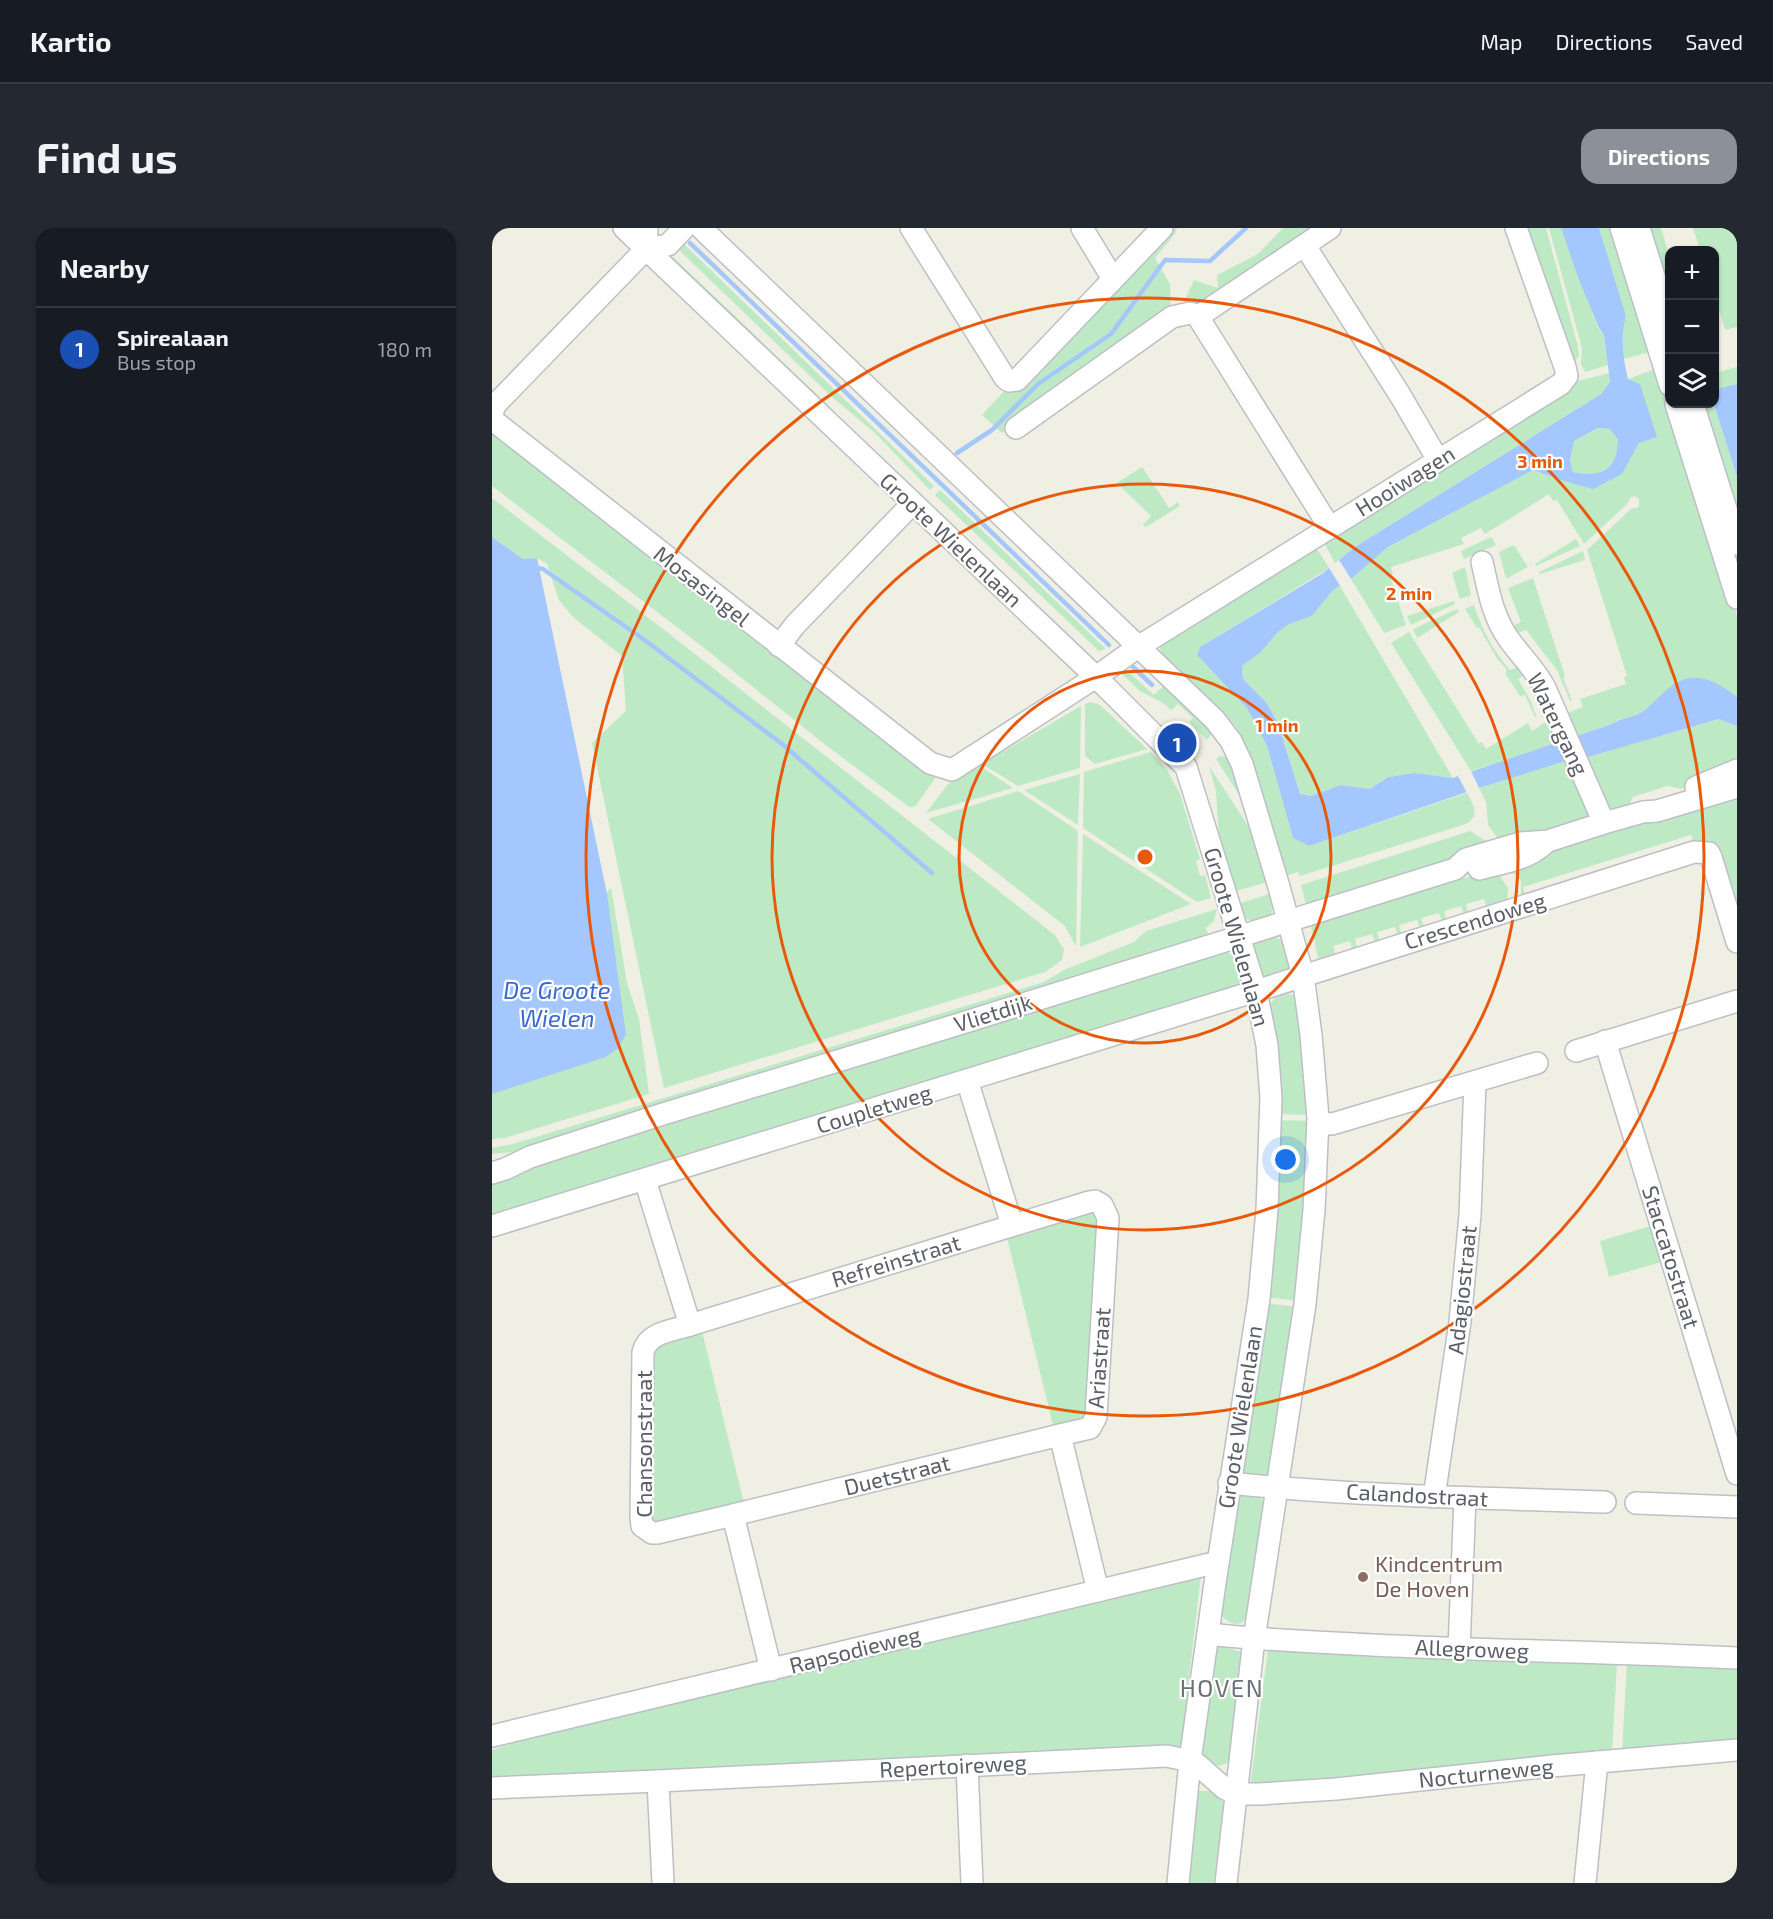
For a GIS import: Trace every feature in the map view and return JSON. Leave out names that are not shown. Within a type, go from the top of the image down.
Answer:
[{"type":"street","name":"Groote Wielenlaan","points":[[624,228],[912,504],[1102,672],[1186,767],[1256,991],[1267,1045],[1271,1098],[1267,1210],[1259,1299],[1229,1483],[1190,1761],[1178,1883]]},
{"type":"street","points":[[647,228],[646,249],[668,245],[684,228]]},
{"type":"street","name":"Groote Wielenlaan","points":[[701,228],[1215,720],[1231,741],[1242,764],[1303,976],[1312,1044],[1318,1123],[1314,1210],[1305,1304],[1254,1639],[1226,1883]]},
{"type":"street","points":[[911,228],[1009,381],[1017,381],[1162,228]]},
{"type":"street","points":[[1082,228],[1113,279]]},
{"type":"street","points":[[1199,316],[1330,228]]},
{"type":"street","name":"Hooiwagen","points":[[1102,672],[1138,646],[1561,384],[1567,376],[1516,228]]},
{"type":"street","points":[[1621,228],[1665,369]]},
{"type":"street","points":[[1639,228],[1665,311]]},
{"type":"street","points":[[1305,246],[1400,395],[1438,460]]},
{"type":"street","name":"Mosasingel","points":[[646,249],[495,405],[492,414],[500,428],[930,763],[952,770],[1102,672]]},
{"type":"street","points":[[1016,428],[1172,316],[1190,313],[1199,316]]},
{"type":"street","points":[[1199,316],[1330,528]]},
{"type":"street","points":[[1677,408],[1737,598]]},
{"type":"street","points":[[1694,408],[1737,544]]},
{"type":"street","points":[[779,646],[795,625],[912,504]]},
{"type":"street","name":"Watergang","points":[[1482,562],[1491,605],[1507,637],[1538,675],[1604,823]]},
{"type":"street","name":"Vlietdijk","points":[[1642,812],[1654,804],[1737,770]]},
{"type":"street","name":"Vlietdijk","points":[[492,1173],[530,1157],[663,1114],[1455,869],[1470,872],[1513,860],[1538,850],[1548,841],[1642,812],[1657,811],[1737,787]]},
{"type":"street","name":"Crescendoweg","points":[[1256,991],[1694,852],[1709,853],[1712,857],[1737,942]]},
{"type":"street","name":"Coupletweg","points":[[492,1226],[1256,991]]},
{"type":"street","points":[[1576,1051],[1737,1001]]},
{"type":"street","name":"Staccatostraat","points":[[1605,1041],[1737,1474]]},
{"type":"street","points":[[1318,1123],[1332,1124],[1537,1063]]},
{"type":"street","points":[[967,1080],[1012,1225]]},
{"type":"street","name":"Adagiostraat","points":[[1434,1497],[1461,1312],[1470,1215],[1475,1083]]},
{"type":"street","name":"Vlietdijk","points":[[492,1160],[530,1157]]},
{"type":"street","points":[[645,1180],[690,1325]]},
{"type":"street","name":"Refreinstraat","points":[[690,1325],[1089,1202],[1102,1205]]},
{"type":"street","name":"Ariastraat","points":[[1060,1435],[1090,1428],[1096,1417],[1108,1218],[1102,1205]]},
{"type":"street","name":"Chansonstraat","points":[[690,1325],[655,1335],[645,1345],[640,1518],[642,1527],[652,1533],[657,1533],[733,1515]]},
{"type":"street","points":[[1060,1435],[1098,1591]]},
{"type":"street","name":"Duetstraat","points":[[733,1515],[1060,1435]]},
{"type":"street","name":"Calandostraat","points":[[1229,1483],[1434,1497],[1605,1502]]},
{"type":"street","points":[[1459,1649],[1465,1498]]},
{"type":"street","points":[[1636,1503],[1737,1507]]},
{"type":"street","points":[[733,1515],[771,1670]]},
{"type":"street","name":"Rapsodieweg","points":[[492,1736],[1218,1562]]},
{"type":"street","name":"Allegroweg","points":[[1208,1634],[1254,1639],[1459,1649],[1644,1653],[1737,1658]]},
{"type":"street","name":"Nocturneweg","points":[[1236,1794],[1336,1789],[1737,1750]]},
{"type":"street","name":"Repertoireweg","points":[[492,1788],[1167,1756],[1198,1765],[1224,1788],[1236,1794]]},
{"type":"street","points":[[1585,1883],[1598,1762]]},
{"type":"street","points":[[967,1765],[972,1883]]},
{"type":"street","points":[[658,1781],[663,1883]]},
{"type":"green space","points":[[1170,228],[1177,228],[1175,234],[1155,258],[1170,284],[1171,311],[1002,433],[982,415],[1006,389]]},
{"type":"green space","points":[[1283,228],[1317,228],[1209,303],[1182,306],[1194,280],[1218,288],[1217,275],[1258,254]]},
{"type":"green space","points":[[1521,228],[1546,228],[1577,343],[1579,355],[1573,366]]},
{"type":"green space","points":[[1549,228],[1561,228],[1598,328],[1604,335],[1608,365],[1585,372],[1581,364],[1582,348]]},
{"type":"green space","points":[[1599,228],[1616,228],[1654,351],[1623,359],[1623,330]]},
{"type":"green space","points":[[1647,228],[1661,228],[1666,246],[1665,289]]},
{"type":"green space","points":[[1693,228],[1737,228],[1737,327],[1725,330],[1719,310],[1719,246],[1699,246]]},
{"type":"green space","points":[[684,244],[934,486],[930,490],[875,433],[832,397],[679,250]]},
{"type":"green space","points":[[673,257],[827,404],[850,430],[924,497],[918,503],[670,259]]},
{"type":"green space","points":[[1660,367],[1665,383],[1665,408],[1673,408],[1737,616],[1737,697],[1726,689],[1677,683],[1640,714],[1573,737],[1567,713],[1583,707],[1580,699],[1626,684],[1624,677],[1627,676],[1587,550],[1631,509],[1639,507],[1639,499],[1635,496],[1630,498],[1627,504],[1584,544],[1557,500],[1553,501],[1549,494],[1485,534],[1481,528],[1461,538],[1464,544],[1391,567],[1393,574],[1390,576],[1406,625],[1384,633],[1351,579],[1388,547],[1533,470],[1593,488],[1621,474],[1639,443],[1628,379]]},
{"type":"green space","points":[[1737,367],[1737,384],[1719,391],[1719,372]]},
{"type":"green space","points":[[1609,373],[1610,382],[1601,394],[1355,547],[1335,563],[1322,539],[1567,384]]},
{"type":"green space","points":[[1698,408],[1715,408],[1737,477],[1737,533]]},
{"type":"green space","points":[[1599,428],[1610,429],[1618,440],[1614,460],[1601,472],[1585,474],[1573,472],[1570,461],[1574,441]]},
{"type":"green space","points":[[492,430],[938,774],[917,804],[909,807],[828,747],[699,644],[492,486]]},
{"type":"green space","points":[[1142,467],[1169,508],[1178,502],[1180,506],[1146,527],[1143,525],[1151,516],[1117,483]]},
{"type":"green space","points":[[940,490],[1106,649],[1099,651],[935,495]]},
{"type":"green space","points":[[492,498],[1055,935],[1064,950],[1062,960],[1045,972],[664,1088],[592,743],[626,711],[622,656],[573,617],[559,600],[547,564],[537,558],[523,559],[492,537]]},
{"type":"green space","points":[[1491,537],[1496,545],[1464,559],[1461,551]]},
{"type":"green space","points":[[1576,539],[1580,546],[1536,566],[1535,564]]},
{"type":"green space","points":[[1514,545],[1528,567],[1506,579],[1499,552]]},
{"type":"green space","points":[[1315,546],[1329,568],[1200,647],[1197,655],[1247,708],[1267,746],[1293,838],[1309,846],[1467,793],[1474,814],[1471,821],[1466,824],[1300,876],[1298,872],[1285,876],[1241,735],[1235,725],[1162,654],[1158,642]]},
{"type":"green space","points":[[1583,551],[1585,560],[1540,574],[1539,572]]},
{"type":"green space","points":[[1465,567],[1471,595],[1460,599],[1452,573]]},
{"type":"green space","points":[[1533,578],[1565,676],[1563,678],[1572,700],[1570,701],[1557,670],[1526,630],[1515,634],[1511,627],[1521,622],[1508,588]]},
{"type":"green space","points":[[1340,586],[1453,778],[1415,773],[1388,777],[1370,789],[1341,785],[1311,796],[1300,794],[1278,723],[1266,702],[1243,679],[1242,666],[1261,652],[1277,633],[1289,624],[1312,616],[1333,590]]},
{"type":"green space","points":[[1454,601],[1455,604],[1411,625],[1407,616]]},
{"type":"green space","points":[[1474,605],[1493,647],[1510,670],[1522,666],[1527,674],[1518,679],[1531,701],[1535,717],[1525,695],[1520,696],[1505,673],[1507,670],[1465,609]]},
{"type":"green space","points":[[1457,609],[1459,612],[1417,638],[1413,629]]},
{"type":"green space","points":[[1409,632],[1479,744],[1482,742],[1486,749],[1528,723],[1532,731],[1546,722],[1549,728],[1554,728],[1561,742],[1471,771],[1391,643]]},
{"type":"green space","points":[[1123,667],[1154,695],[1164,685],[1211,729],[1207,740],[1189,722],[1193,718],[1178,704],[1171,710],[1140,691],[1118,670]]},
{"type":"green space","points":[[1091,702],[1100,705],[1147,749],[1095,764],[1085,756],[1085,704]]},
{"type":"green space","points":[[1081,706],[1080,768],[1018,786],[982,764]]},
{"type":"green space","points":[[1720,719],[1737,726],[1737,764],[1681,789],[1667,786],[1633,797],[1627,808],[1619,811],[1606,806],[1583,758]]},
{"type":"green space","points":[[1151,752],[1167,770],[1180,794],[1200,859],[1196,861],[1200,876],[1205,875],[1211,898],[1197,902],[1083,828],[1084,772]]},
{"type":"green space","points":[[1220,756],[1228,757],[1249,810],[1216,759]]},
{"type":"green space","points":[[1569,760],[1591,811],[1587,821],[1541,835],[1499,840],[1488,825],[1486,802],[1479,788]]},
{"type":"green space","points":[[980,766],[1013,788],[926,813],[948,784]]},
{"type":"green space","points":[[1209,766],[1260,844],[1271,881],[1232,892],[1220,853],[1216,791]]},
{"type":"green space","points":[[1080,774],[1078,825],[1024,790]]},
{"type":"green space","points":[[1018,791],[1078,831],[1076,946],[1065,926],[928,819]]},
{"type":"green space","points":[[1737,792],[1737,919],[1694,845],[1691,835],[1523,887],[1526,898],[1521,897],[1521,881],[1511,870],[1543,852]]},
{"type":"green space","points":[[1470,831],[1486,841],[1489,847],[1453,862],[1306,905],[1301,885]]},
{"type":"green space","points":[[1083,834],[1191,904],[1080,947]]},
{"type":"green space","points":[[1496,870],[1508,888],[1507,904],[1488,910],[1484,899],[1466,904],[1469,916],[1465,917],[1461,906],[1444,911],[1447,923],[1443,924],[1439,913],[1421,918],[1425,930],[1421,931],[1417,920],[1399,925],[1402,936],[1398,937],[1395,927],[1377,932],[1380,943],[1376,944],[1372,934],[1355,939],[1358,950],[1353,951],[1350,941],[1333,946],[1336,957],[1319,962],[1311,926],[1320,923],[1320,920],[1452,879],[1472,877]]},
{"type":"green space","points":[[611,888],[627,983],[639,1019],[649,1094],[505,1138],[492,1139],[492,1094],[498,1092]]},
{"type":"green space","points":[[1272,893],[1271,916],[1254,921],[1244,918],[1238,904]]},
{"type":"green space","points":[[1217,909],[1214,921],[1206,928],[1208,935],[521,1151],[492,1154],[492,1148],[513,1144],[1044,982],[1064,970],[1134,942],[1146,931]]},
{"type":"green space","points":[[1270,937],[1284,943],[1290,969],[1265,978],[1259,976],[1253,947],[1256,942]]},
{"type":"green space","points":[[1212,952],[1236,955],[1243,984],[492,1218],[492,1177]]},
{"type":"green space","points":[[1288,994],[1293,995],[1297,1000],[1312,1115],[1276,1114],[1266,1009],[1270,1008],[1276,998]]},
{"type":"green space","points":[[1276,1120],[1312,1121],[1300,1301],[1264,1297]]},
{"type":"green space","points":[[1088,1208],[1102,1215],[1086,1418],[1078,1425],[1053,1425],[1006,1234]]},
{"type":"green space","points":[[1654,1225],[1665,1261],[1609,1277],[1600,1241]]},
{"type":"green space","points":[[1264,1303],[1299,1307],[1272,1472],[1259,1477],[1243,1472],[1240,1465]]},
{"type":"green space","points":[[701,1327],[745,1507],[650,1525],[650,1349]]},
{"type":"green space","points":[[1242,1495],[1258,1497],[1269,1508],[1251,1613],[1244,1621],[1236,1624],[1220,1614],[1235,1499]]},
{"type":"green space","points":[[1201,1575],[1181,1747],[492,1782],[492,1750],[542,1733]]},
{"type":"green space","points":[[1222,1646],[1241,1652],[1246,1662],[1231,1761],[1220,1766],[1210,1763],[1200,1753],[1215,1647]]},
{"type":"green space","points":[[1268,1649],[1617,1663],[1612,1752],[1250,1787]]},
{"type":"green space","points":[[1627,1663],[1737,1668],[1737,1741],[1622,1751]]},
{"type":"green space","points":[[1198,1791],[1210,1791],[1222,1801],[1226,1813],[1220,1883],[1183,1883],[1192,1796]]},
{"type":"water","points":[[1561,228],[1599,228],[1625,313],[1623,345],[1628,379],[1640,384],[1657,437],[1639,443],[1622,474],[1593,489],[1533,470],[1388,547],[1351,579],[1333,590],[1312,616],[1289,624],[1277,633],[1261,652],[1242,666],[1243,679],[1266,702],[1278,723],[1300,794],[1311,796],[1341,785],[1370,789],[1388,777],[1415,773],[1453,778],[1638,714],[1673,685],[1686,679],[1709,680],[1737,697],[1737,726],[1719,719],[1588,757],[1569,760],[1309,846],[1293,838],[1267,746],[1247,708],[1197,655],[1200,647],[1323,573],[1355,547],[1601,394],[1610,382],[1604,335],[1579,280]],"holes":[[[1598,428],[1610,429],[1618,440],[1616,456],[1611,465],[1596,473],[1573,472],[1570,461],[1574,441]]]},
{"type":"water","points":[[1737,384],[1737,477],[1715,408],[1719,408],[1719,390]]},
{"type":"water","name":"De Groote Wielen","points":[[492,537],[523,559],[537,558],[607,894],[626,1035],[618,1048],[606,1057],[492,1094]]},
{"type":"pier","points":[[1339,560],[1351,579],[1341,587],[1329,568]]},
{"type":"pier","points":[[1471,771],[1479,788],[1467,793],[1458,776]]},
{"type":"waterway","points":[[957,453],[992,430],[1038,384],[1111,334],[1165,260],[1210,261],[1246,228]]},
{"type":"waterway","points":[[690,243],[1109,645]]},
{"type":"waterway","points":[[533,567],[543,569],[646,641],[782,744],[932,873]]},
{"type":"waterway","points":[[1131,665],[1152,685]]},
{"type":"place","name":"Spirealaan","points":[[1177,743]]},
{"type":"place","name":"Kindcentrum De Hoven","points":[[1363,1577]]},
{"type":"district","name":"HOVEN","points":[[1222,1689]]}]
